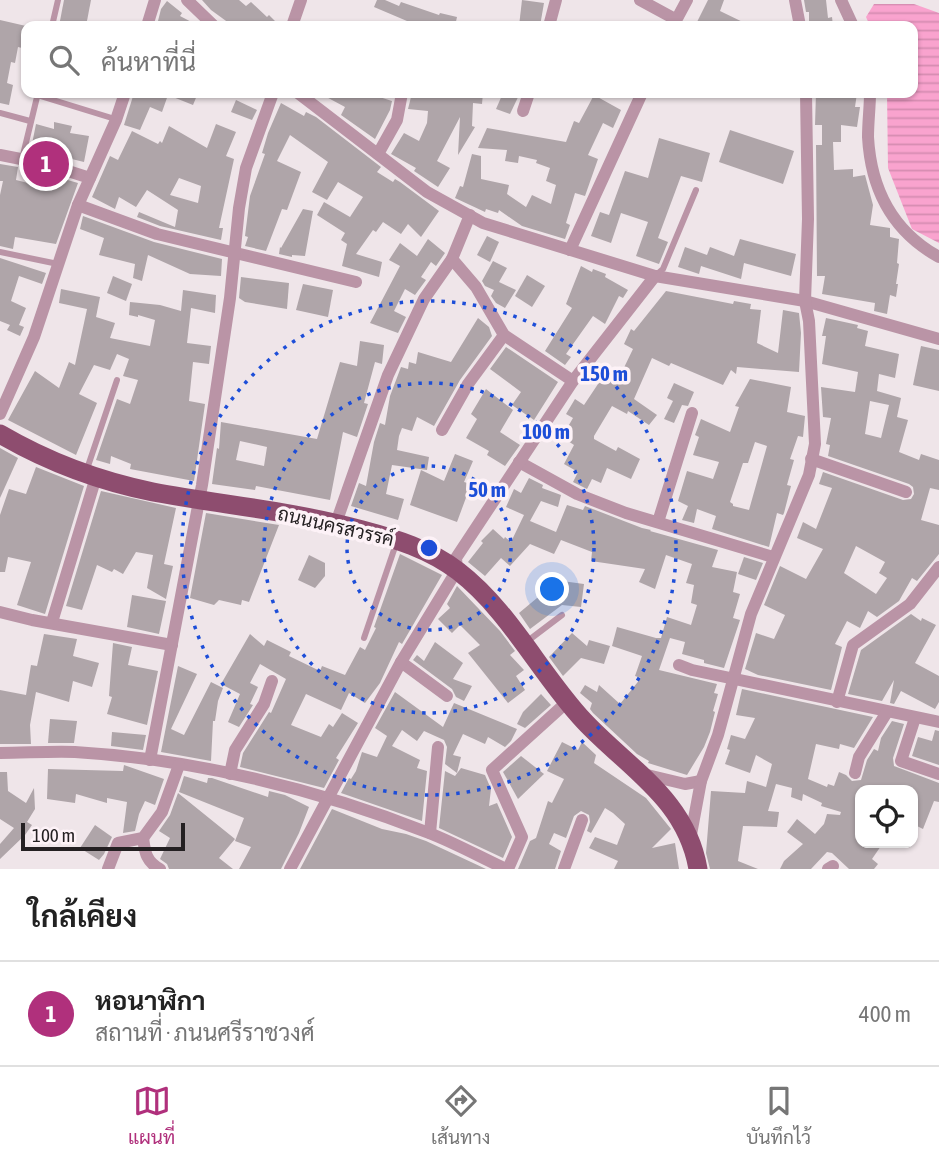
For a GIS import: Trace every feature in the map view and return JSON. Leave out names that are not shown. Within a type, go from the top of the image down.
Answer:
[{"type":"main road","name":"ถนนนครสวรรค์","points":[[0,434],[37,454],[91,476],[154,492],[337,523],[398,539],[457,570],[492,605],[567,702],[594,732],[676,812],[690,840],[698,869]]},
{"type":"street","points":[[149,21],[155,0]]},
{"type":"street","points":[[187,0],[209,21]]},
{"type":"street","points":[[294,21],[301,0]]},
{"type":"street","points":[[550,21],[556,0]]},
{"type":"street","points":[[640,0],[671,21]]},
{"type":"street","points":[[675,21],[687,0]]},
{"type":"street","points":[[795,0],[799,21]]},
{"type":"street","points":[[841,0],[851,21]]},
{"type":"street","points":[[0,414],[34,338],[78,205],[123,98]]},
{"type":"street","points":[[150,760],[199,499],[228,312],[246,168],[271,98]]},
{"type":"street","points":[[305,98],[427,192],[483,223],[655,276],[805,301],[939,339]]},
{"type":"street","points":[[378,154],[397,120],[401,98]]},
{"type":"street","points":[[523,111],[527,98]]},
{"type":"street","points":[[570,250],[640,98]]},
{"type":"street","points":[[690,840],[701,781],[718,735],[751,614],[808,475],[814,444],[814,400],[809,321],[805,301],[808,219],[806,98]]},
{"type":"street","points":[[870,98],[868,138],[885,207],[902,231],[919,246],[939,257]]},
{"type":"street","points":[[0,155],[90,178]]},
{"type":"street","points":[[78,205],[157,234],[356,282]]},
{"type":"street","points":[[337,523],[388,375],[424,299],[452,259],[470,215]]},
{"type":"street","points":[[452,259],[476,287],[503,335],[573,381]]},
{"type":"street","points":[[290,869],[401,662],[457,570],[456,558],[573,381],[655,276]]},
{"type":"street","points":[[442,430],[468,384],[503,335]]},
{"type":"street","points":[[658,522],[692,414]]},
{"type":"street","points":[[811,459],[906,492]]},
{"type":"street","points":[[519,462],[577,494],[626,513],[685,533],[773,557]]},
{"type":"street","points":[[52,622],[91,476]]},
{"type":"street","points":[[837,702],[853,645],[910,604],[939,567]]},
{"type":"street","points":[[0,611],[172,645]]},
{"type":"street","points":[[401,662],[447,696]]},
{"type":"street","points":[[679,665],[837,702],[939,722]]},
{"type":"street","points":[[230,774],[235,750],[264,704],[272,681]]},
{"type":"street","points":[[0,753],[74,752],[150,760],[230,774],[328,797],[430,833],[507,869],[522,837],[492,770],[567,702]]},
{"type":"street","points":[[855,773],[859,757],[887,712]]},
{"type":"street","points":[[915,718],[901,761],[939,774]]},
{"type":"street","points":[[430,833],[438,747]]},
{"type":"street","points":[[108,869],[118,843],[143,838],[162,812],[179,765]]},
{"type":"street","points":[[638,773],[685,784],[701,781]]},
{"type":"street","points":[[564,869],[582,820]]},
{"type":"street","points":[[143,838],[146,856],[152,865],[160,869]]},
{"type":"lane","points":[[53,21],[58,0]]},
{"type":"lane","points":[[22,159],[36,98]]},
{"type":"lane","points":[[49,98],[116,120]]},
{"type":"lane","points":[[0,113],[30,121]]},
{"type":"lane","points":[[655,276],[663,269],[696,190]]},
{"type":"lane","points":[[0,251],[58,264]]},
{"type":"lane","points":[[91,476],[117,380]]},
{"type":"lane","points":[[364,638],[398,539]]},
{"type":"lane","points":[[524,644],[562,615]]},
{"type":"shaded area","points":[[874,4],[914,4],[939,13],[939,243],[912,229],[888,168],[887,98],[918,98],[918,21],[868,21],[866,17]]},
{"type":"building","points":[[64,0],[91,0],[87,21],[60,21]]},
{"type":"building","points":[[202,0],[239,0],[246,6],[251,2],[275,21],[226,21]]},
{"type":"building","points":[[377,0],[385,0],[399,6],[401,2],[439,15],[457,17],[456,21],[407,21],[374,7]]},
{"type":"building","points":[[522,0],[544,3],[541,21],[520,21]]},
{"type":"building","points":[[708,0],[724,0],[720,11],[741,21],[698,21]]},
{"type":"building","points":[[804,0],[826,0],[828,18],[832,17],[832,21],[809,21],[809,12],[806,12]]},
{"type":"building","points":[[167,1],[182,13],[180,16],[190,21],[158,21],[161,9]]},
{"type":"building","points":[[0,20],[21,25],[21,48],[18,47],[15,63],[11,62],[7,83],[13,85],[9,105],[0,103]]},
{"type":"building","points":[[132,98],[167,98],[162,112],[150,107],[140,130],[124,125]]},
{"type":"building","points":[[176,98],[196,98],[193,105]]},
{"type":"building","points":[[328,98],[383,98],[392,101],[375,139],[341,115],[345,107]]},
{"type":"building","points":[[411,98],[483,98],[482,104],[473,103],[472,126],[475,127],[458,155],[460,117],[437,161],[450,168],[438,187],[414,171],[416,168],[391,154],[404,133],[419,141],[427,123],[428,111],[408,109]]},
{"type":"building","points":[[501,98],[518,98],[510,114],[496,109]]},
{"type":"building","points":[[592,98],[599,98],[621,110],[613,128],[603,123],[588,155],[598,159],[585,196],[575,193],[566,223],[570,225],[565,239],[522,226],[499,210],[498,213],[486,209],[485,212],[455,198],[460,186],[463,187],[472,154],[481,156],[481,179],[509,185],[507,194],[526,207],[532,195],[551,204],[556,185],[546,181],[550,168],[536,163],[537,160],[519,156],[518,163],[505,161],[507,150],[478,148],[487,128],[566,142],[574,121],[579,123]]},
{"type":"building","points":[[816,98],[856,98],[855,107],[860,107],[857,127],[841,125],[841,142],[833,142],[834,170],[853,169],[853,177],[865,175],[873,205],[870,225],[890,228],[890,237],[899,239],[896,297],[890,295],[887,314],[874,311],[875,303],[822,294],[825,276],[817,276],[816,145],[822,145],[822,125],[815,125]]},
{"type":"building","points":[[236,100],[257,110],[252,120],[231,112]]},
{"type":"building","points":[[281,103],[304,116],[306,112],[316,117],[381,167],[377,172],[393,182],[395,179],[400,182],[439,211],[421,237],[408,224],[401,234],[383,222],[376,232],[373,230],[356,254],[382,262],[379,277],[342,266],[347,244],[341,240],[345,233],[317,215],[324,202],[350,217],[363,197],[338,182],[327,200],[312,192],[328,162],[290,135],[277,161],[301,172],[287,210],[282,209],[266,251],[245,246],[250,196],[265,154],[262,153],[268,133]]},
{"type":"building","points":[[54,122],[72,126],[70,133],[89,136],[84,162],[31,149],[36,124],[54,129]]},
{"type":"building","points":[[216,124],[236,132],[226,156],[234,159],[219,228],[223,228],[221,240],[160,226],[137,217],[139,212],[175,227],[178,210],[147,190],[136,207],[119,197],[115,209],[92,197],[110,156],[118,160],[132,131],[158,144],[160,141],[162,143],[169,126],[207,148]],"holes":[[[179,178],[201,186],[198,203],[170,195]]]},
{"type":"building","points":[[730,130],[794,151],[783,184],[719,162]]},
{"type":"building","points":[[659,138],[710,153],[702,182],[681,176],[658,238],[668,242],[659,264],[636,256],[648,222],[621,213],[611,243],[591,236],[600,212],[609,215],[625,171],[648,178]]},
{"type":"building","points":[[0,164],[18,167],[16,180],[40,186],[43,173],[78,183],[56,244],[15,237],[13,249],[0,246],[0,195],[3,181],[0,181]]},
{"type":"building","points":[[303,209],[313,211],[305,256],[279,254],[280,247]]},
{"type":"building","points":[[83,216],[154,242],[222,259],[221,276],[190,274],[148,255],[142,281],[133,278],[135,264],[99,255],[104,238],[80,229]]},
{"type":"building","points":[[487,236],[499,242],[490,262],[477,255]]},
{"type":"building","points":[[428,239],[445,253],[436,266],[431,262],[421,277],[426,280],[415,295],[405,289],[394,311],[406,317],[398,333],[370,323],[400,266],[389,260],[400,243],[417,256]]},
{"type":"building","points":[[740,239],[796,254],[791,276],[744,263],[741,279],[701,266],[699,274],[678,267],[685,247],[707,255],[710,247],[734,256]]},
{"type":"building","points":[[0,258],[46,273],[42,284],[19,276],[11,301],[26,308],[19,325],[24,327],[20,336],[7,330],[10,325],[0,321]]},
{"type":"building","points":[[493,261],[507,268],[499,282],[516,290],[505,308],[496,303],[491,296],[494,290],[485,286],[482,281]]},
{"type":"building","points":[[581,266],[592,272],[593,269],[606,274],[605,277],[628,290],[623,298],[619,296],[605,324],[593,316],[566,354],[571,357],[565,365],[545,351],[572,308],[566,304]]},
{"type":"building","points":[[527,275],[545,286],[532,307],[515,296]]},
{"type":"building","points":[[113,276],[132,284],[126,301],[107,293]]},
{"type":"building","points":[[241,277],[289,283],[287,309],[245,302],[239,298]]},
{"type":"building","points":[[303,284],[333,290],[328,317],[296,310]]},
{"type":"building","points":[[61,289],[100,297],[96,317],[115,323],[110,338],[150,346],[155,320],[129,315],[130,302],[160,305],[181,311],[183,290],[216,295],[215,313],[191,308],[187,343],[211,346],[209,364],[193,362],[189,401],[205,404],[194,481],[130,469],[131,464],[111,456],[110,464],[96,460],[117,399],[130,404],[138,380],[123,376],[129,359],[117,354],[110,370],[94,365],[79,394],[97,403],[76,455],[8,420],[35,371],[59,388],[69,362],[75,365],[87,309],[59,303]]},
{"type":"building","points":[[666,291],[733,304],[734,301],[751,304],[750,309],[761,310],[757,343],[778,353],[783,310],[799,313],[799,372],[737,367],[736,374],[731,370],[723,385],[652,358],[634,399],[657,415],[649,425],[628,411],[627,414],[612,406],[594,436],[594,439],[616,451],[618,447],[640,459],[631,479],[607,468],[601,483],[592,479],[587,489],[573,482],[578,472],[564,464],[574,445],[562,437],[573,418],[566,414],[575,399],[584,405],[600,381],[595,378],[600,369],[618,380],[633,349],[624,344],[631,329],[634,331]]},
{"type":"building","points":[[478,318],[489,327],[492,336],[460,380],[434,426],[417,417],[412,431],[402,428],[397,450],[429,457],[427,470],[392,465],[386,494],[404,499],[398,520],[351,506],[359,483],[366,486],[374,442],[380,423],[385,425],[390,396],[401,367],[408,369],[409,362],[416,364],[418,352],[451,362]]},
{"type":"building","points":[[826,318],[858,325],[857,328],[868,331],[865,346],[899,354],[895,378],[879,374],[877,391],[901,398],[897,417],[908,420],[899,452],[919,460],[921,454],[939,460],[939,490],[930,488],[921,520],[939,525],[939,554],[917,581],[912,578],[899,601],[877,617],[868,611],[860,628],[847,621],[835,644],[842,647],[831,690],[758,675],[745,669],[756,633],[774,639],[785,615],[764,605],[780,566],[806,579],[823,549],[797,538],[803,522],[816,529],[832,488],[819,484],[823,472],[903,500],[911,499],[914,494],[913,487],[909,484],[828,456],[830,445],[826,444],[831,418],[823,417],[821,387],[855,392],[858,372],[822,364],[826,336],[822,336]],"holes":[[[870,401],[889,405],[881,438],[865,434]],[[856,546],[885,562],[879,573],[887,578],[876,594],[844,573]]]},
{"type":"building","points":[[360,341],[384,345],[382,364],[375,362],[364,403],[368,404],[357,437],[343,432],[330,500],[256,486],[255,490],[212,484],[221,422],[317,439],[340,362],[357,366]],"holes":[[[240,441],[267,447],[264,466],[236,460]]]},
{"type":"building","points":[[921,346],[939,350],[939,391],[913,385]]},
{"type":"building","points":[[506,347],[558,382],[534,420],[512,405],[521,392],[490,369]]},
{"type":"building","points":[[750,379],[791,387],[787,412],[805,416],[803,437],[798,436],[790,459],[794,460],[787,485],[791,486],[784,513],[777,513],[769,547],[712,529],[716,516],[697,509],[694,523],[682,520],[688,506],[678,501],[687,471],[713,479],[719,462],[693,455],[699,437],[695,435],[701,419],[730,432],[739,407],[735,406]],"holes":[[[755,442],[767,446],[749,510],[733,506],[730,502],[743,463],[748,463]]]},
{"type":"building","points":[[674,383],[694,392],[688,406],[682,405],[674,423],[664,419],[673,401],[667,398]]},
{"type":"building","points":[[486,389],[513,410],[500,432],[520,445],[505,466],[487,455],[489,451],[466,438],[477,419],[471,414]]},
{"type":"building","points":[[0,448],[18,458],[0,498]]},
{"type":"building","points":[[455,454],[473,461],[464,482],[488,489],[484,500],[467,495],[457,522],[410,505],[421,470],[444,481]]},
{"type":"building","points":[[36,467],[84,486],[45,614],[17,605],[31,562],[8,557],[5,572],[0,572],[0,515],[9,489],[26,494]]},
{"type":"building","points":[[529,478],[543,485],[542,488],[561,495],[558,507],[541,501],[530,521],[556,532],[567,505],[583,510],[585,506],[650,531],[718,550],[712,567],[737,572],[733,592],[740,594],[733,618],[740,620],[724,668],[682,654],[685,642],[670,638],[659,670],[717,684],[714,693],[718,694],[710,732],[687,775],[648,763],[649,761],[637,754],[593,713],[590,709],[592,703],[580,693],[585,685],[597,692],[599,685],[620,704],[641,678],[635,676],[642,656],[612,646],[617,627],[661,638],[667,617],[691,625],[697,605],[691,603],[694,585],[686,583],[692,564],[666,555],[655,589],[639,582],[645,569],[591,561],[592,552],[561,540],[554,554],[530,544],[510,566],[501,558],[485,576],[468,562],[483,543],[481,541],[493,529],[511,542],[524,515],[506,507],[514,489],[521,493]]},
{"type":"building","points":[[101,491],[176,508],[164,564],[173,566],[166,599],[147,588],[153,555],[136,552],[123,574],[97,565],[82,610],[66,606]]},
{"type":"building","points":[[206,513],[279,525],[249,602],[242,600],[241,605],[219,600],[214,605],[190,598]]},
{"type":"building","points":[[400,554],[442,575],[402,644],[399,642],[380,683],[365,703],[349,693],[341,710],[306,694],[291,725],[321,737],[329,724],[333,727],[342,713],[358,723],[336,758],[339,760],[324,788],[240,767],[243,753],[269,712],[271,713],[286,679],[260,664],[250,683],[258,687],[250,704],[253,705],[239,727],[228,722],[240,694],[221,684],[250,634],[264,646],[267,640],[291,652],[289,656],[320,671],[322,666],[345,675],[360,647],[365,650],[376,628],[374,627]]},
{"type":"building","points":[[309,555],[325,563],[325,576],[315,588],[298,580]]},
{"type":"building","points":[[744,557],[763,563],[756,580],[738,574]]},
{"type":"building","points":[[562,581],[584,584],[581,607],[562,605],[530,629],[519,613],[549,588],[551,590],[562,584]]},
{"type":"building","points":[[457,586],[500,631],[515,651],[510,655],[524,670],[516,676],[525,690],[508,703],[468,653],[480,645],[460,625],[452,633],[438,619],[450,608],[447,604]]},
{"type":"building","points":[[132,595],[166,601],[159,634],[127,627]]},
{"type":"building","points":[[911,614],[921,621],[922,618],[936,625],[915,663],[939,676],[939,702],[935,709],[901,691],[894,704],[890,703],[894,680],[882,701],[848,694],[861,650]]},
{"type":"building","points":[[572,633],[587,646],[589,640],[610,646],[604,664],[581,658],[563,676],[549,657]]},
{"type":"building","points":[[44,634],[77,639],[73,656],[99,663],[92,687],[73,681],[69,702],[36,692],[30,725],[31,744],[0,744],[0,690],[26,695],[31,665],[37,666]]},
{"type":"building","points":[[435,642],[463,663],[453,679],[472,686],[464,701],[413,660],[417,655],[424,661]]},
{"type":"building","points":[[113,643],[132,647],[128,665],[158,671],[147,725],[107,714],[112,697],[109,696]]},
{"type":"building","points":[[178,666],[197,674],[171,729],[184,735],[211,682],[223,688],[213,721],[211,761],[161,752]]},
{"type":"building","points":[[742,689],[873,717],[854,748],[840,744],[839,749],[816,744],[808,779],[827,787],[828,784],[834,786],[839,772],[852,781],[861,780],[867,760],[874,749],[878,751],[881,738],[892,721],[904,724],[893,758],[894,766],[939,783],[939,802],[934,801],[923,829],[918,826],[918,785],[855,785],[855,848],[880,848],[872,859],[878,864],[874,869],[849,869],[832,853],[827,852],[811,869],[780,869],[784,861],[803,844],[787,832],[797,819],[815,834],[824,824],[827,814],[840,815],[841,812],[821,806],[822,803],[803,794],[802,801],[791,797],[792,788],[776,784],[768,811],[779,812],[777,827],[743,826],[738,861],[758,869],[710,869],[706,853],[711,791],[745,793],[747,781],[766,787],[772,764],[756,755],[750,773],[725,764],[731,735],[745,739],[755,718],[736,715]]},
{"type":"building","points":[[395,692],[443,727],[454,703],[517,729],[505,747],[488,737],[485,744],[463,734],[453,755],[461,757],[457,773],[445,764],[447,747],[444,740],[424,731],[417,741],[402,730],[392,746],[420,760],[417,768],[427,771],[422,821],[341,793],[356,771],[362,752],[377,757],[387,736],[375,728]]},
{"type":"building","points":[[541,694],[551,705],[525,728],[517,724],[523,712]]},
{"type":"building","points":[[50,719],[77,721],[74,743],[48,743]]},
{"type":"building","points":[[935,730],[939,731],[939,765],[912,756],[918,737],[932,741]]},
{"type":"building","points":[[112,732],[146,735],[143,750],[111,746]]},
{"type":"building","points":[[562,742],[578,750],[582,742],[596,755],[594,763],[646,798],[671,829],[652,848],[675,843],[679,869],[614,869],[618,861],[589,848],[595,837],[617,845],[625,824],[605,808],[591,833],[587,831],[589,815],[581,811],[574,816],[566,838],[554,833],[549,844],[561,851],[555,869],[518,869],[530,841],[536,838],[548,801],[552,803],[564,779],[547,771]]},
{"type":"building","points":[[521,756],[544,774],[518,799],[503,772]]},
{"type":"building","points":[[124,765],[164,779],[155,805],[145,801],[135,831],[123,833],[127,802],[107,798],[107,803],[76,794],[75,803],[47,799],[48,769],[123,771]]},
{"type":"building","points":[[461,768],[485,775],[491,789],[489,806],[497,803],[512,837],[503,858],[439,828],[445,771],[455,776]]},
{"type":"building","points":[[0,772],[7,772],[8,791],[26,803],[34,788],[35,809],[27,822],[32,825],[25,835],[0,859],[0,844],[14,828],[0,819]]},
{"type":"building","points":[[184,776],[207,783],[208,778],[212,778],[268,797],[269,791],[285,795],[309,807],[281,869],[239,869],[251,847],[235,841],[244,818],[179,792]]},
{"type":"building","points":[[178,793],[235,839],[219,858],[233,869],[169,869],[160,859],[170,838],[159,831],[170,815]]},
{"type":"building","points":[[332,809],[382,829],[426,841],[486,869],[300,869]]},
{"type":"building","points":[[95,825],[112,837],[99,860],[80,848]]},
{"type":"place","name":"หอนาฬิกา","points":[[46,164]]}]
